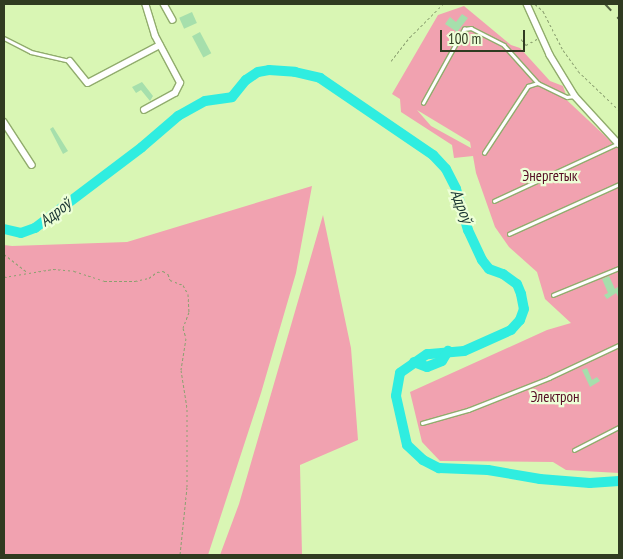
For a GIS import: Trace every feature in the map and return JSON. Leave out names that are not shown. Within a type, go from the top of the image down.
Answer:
[{"type":"street","points":[[144,110],[175,94],[180,83],[160,45],[145,4]]},
{"type":"street","points":[[164,4],[173,20]]},
{"type":"street","points":[[527,4],[556,67],[575,96],[619,144]]},
{"type":"street","points":[[70,60],[88,83],[160,45]]},
{"type":"street","points":[[4,122],[32,165]]},
{"type":"lane","points":[[423,103],[464,29],[471,28],[504,45],[538,83],[567,97],[575,96]]},
{"type":"lane","points":[[4,38],[31,52],[70,60]]},
{"type":"lane","points":[[484,153],[528,86],[538,83]]},
{"type":"lane","points":[[494,201],[619,144]]},
{"type":"lane","points":[[509,234],[619,184]]},
{"type":"lane","points":[[553,295],[619,268]]},
{"type":"lane","points":[[422,422],[475,407],[549,378],[619,345]]},
{"type":"lane","points":[[574,450],[619,427]]},
{"type":"path","points":[[391,61],[410,37],[443,4]]},
{"type":"path","points":[[534,4],[543,12],[563,50],[578,70],[619,110]]},
{"type":"path","points":[[521,39],[526,45],[542,36]]},
{"type":"path","points":[[4,254],[29,273]]},
{"type":"path","points":[[4,277],[53,269],[74,271],[104,281],[149,278],[157,272],[163,271],[168,274],[170,280],[183,285],[188,294],[189,312],[183,328],[186,338],[181,370],[187,409],[188,447],[187,487],[180,555]]},
{"type":"green space","points":[[464,6],[511,45],[520,48],[550,81],[563,86],[566,95],[556,90],[619,149],[619,473],[566,470],[553,462],[440,461],[422,442],[410,392],[547,330],[571,323],[545,299],[537,272],[509,247],[495,227],[476,173],[473,156],[454,158],[452,145],[401,112],[400,99],[392,94],[438,15]],"holes":[[[417,110],[470,142],[471,148],[431,126]]]},
{"type":"green space","points":[[312,186],[296,273],[261,393],[208,555],[4,555],[4,245],[127,242]]},
{"type":"green space","points":[[323,215],[351,348],[358,440],[300,465],[302,555],[220,555],[239,504]]},
{"type":"building","points":[[192,12],[197,23],[184,29],[179,18]]},
{"type":"building","points":[[462,14],[468,18],[457,32],[445,24],[450,17],[456,22]]},
{"type":"building","points":[[200,32],[211,53],[203,57],[192,36]]},
{"type":"building","points":[[142,82],[153,96],[150,101],[141,90],[136,93],[132,87]]},
{"type":"building","points":[[53,127],[68,151],[63,154],[50,129]]},
{"type":"building","points":[[609,276],[615,289],[619,286],[619,298],[616,293],[607,299],[604,295],[608,293],[602,279]]},
{"type":"building","points":[[587,368],[592,380],[597,377],[600,381],[590,387],[582,370]]},
{"type":"waterway","name":"Адроў","points":[[4,229],[21,233],[35,228],[142,147],[178,116],[205,101],[232,97],[246,80],[258,72],[269,70],[295,72],[320,78],[433,155],[446,169],[456,189],[468,230],[482,260],[489,269],[503,274],[517,284],[521,294],[524,309],[520,320],[511,330],[464,351],[427,354],[400,373],[396,396],[407,445],[423,460],[439,468],[488,470],[540,479],[590,483],[619,481]]},
{"type":"waterway","points":[[414,362],[427,367],[442,361],[448,351]]},
{"type":"railway","points":[[605,4],[619,19]]},
{"type":"park label","name":"Энергетык","points":[[550,176]]},
{"type":"park label","name":"Электрон","points":[[555,397]]}]
